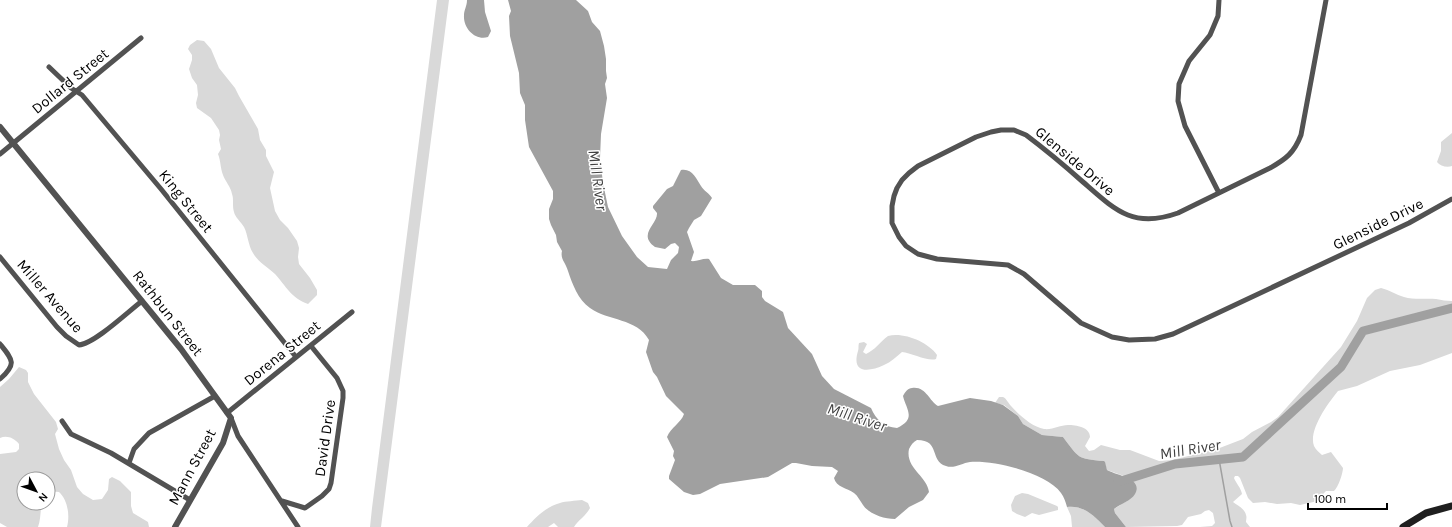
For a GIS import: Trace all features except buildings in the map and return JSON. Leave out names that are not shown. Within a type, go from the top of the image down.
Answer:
[{"type":"main road","points":[[1403,527],[1426,514],[1452,506]]},
{"type":"street","points":[[1219,0],[1218,16],[1210,35],[1189,61],[1179,84],[1178,101],[1186,126],[1219,193]]},
{"type":"street","name":"Glenside Drive","points":[[1326,0],[1306,112],[1297,144],[1284,160],[1247,180],[1178,212],[1154,219],[1140,218],[1117,211],[1026,135],[1014,130],[1001,130],[976,137],[918,166],[902,180],[894,196],[892,206],[892,223],[899,237],[906,246],[918,254],[937,259],[1008,265],[1024,274],[1081,323],[1112,337],[1129,340],[1155,339],[1173,334],[1228,309],[1409,223],[1452,199]]},
{"type":"street","name":"Dollard Street","points":[[0,154],[141,38]]},
{"type":"street","name":"King Street","points":[[49,67],[71,88],[82,95],[122,142],[296,357]]},
{"type":"street","name":"Rathbun Street","points":[[0,127],[181,349],[229,416],[238,436],[298,527]]},
{"type":"street","name":"Miller Avenue","points":[[0,258],[57,327],[66,336],[79,345],[87,342],[109,328],[142,301]]},
{"type":"street","name":"Dorena Street","points":[[229,416],[296,357],[352,312]]},
{"type":"street","points":[[0,344],[11,359],[11,367],[0,379]]},
{"type":"street","name":"David Drive","points":[[282,501],[305,508],[329,489],[333,475],[343,391],[337,378],[311,346]]},
{"type":"street","points":[[129,463],[134,449],[149,433],[215,396]]},
{"type":"street","name":"Mann Street","points":[[175,527],[223,443],[229,416]]},
{"type":"street","points":[[62,421],[71,434],[111,453],[190,500]]},
{"type":"shaded area","points":[[437,0],[449,0],[381,527],[370,527],[372,508]]},
{"type":"shaded area","points":[[197,40],[204,41],[211,49],[219,68],[235,88],[258,129],[260,140],[266,150],[266,156],[274,172],[270,188],[275,211],[280,220],[297,241],[299,248],[299,264],[317,290],[317,295],[308,304],[293,295],[275,274],[255,256],[251,250],[244,227],[233,210],[233,198],[223,175],[218,154],[221,149],[219,130],[211,118],[197,108],[197,85],[192,78],[189,69],[192,55],[188,49],[190,45]]},
{"type":"shaded area","points":[[1452,133],[1452,166],[1448,167],[1440,165],[1437,162],[1441,151],[1441,142]]},
{"type":"shaded area","points":[[1381,288],[1408,298],[1452,301],[1452,353],[1420,365],[1390,371],[1357,386],[1338,391],[1320,417],[1314,432],[1313,439],[1316,449],[1322,455],[1331,452],[1343,468],[1336,489],[1334,491],[1326,491],[1323,494],[1322,500],[1300,505],[1291,503],[1253,503],[1248,498],[1240,478],[1235,476],[1234,478],[1242,494],[1233,502],[1244,511],[1246,522],[1250,527],[1200,527],[1212,526],[1215,523],[1213,513],[1209,510],[1201,514],[1188,517],[1182,525],[1126,527],[1115,513],[1114,509],[1127,501],[1124,476],[1107,470],[1104,461],[1079,456],[1063,437],[1042,435],[1023,424],[1018,416],[1004,405],[995,403],[999,397],[1003,397],[1022,417],[1039,428],[1047,429],[1068,425],[1078,426],[1085,429],[1088,431],[1090,437],[1085,446],[1089,451],[1094,450],[1101,445],[1120,450],[1130,450],[1159,461],[1172,460],[1217,449],[1243,439],[1278,417],[1341,347],[1357,321],[1367,298],[1375,290]]},
{"type":"shaded area","points":[[901,335],[922,342],[933,350],[937,355],[936,359],[933,360],[902,352],[889,362],[873,369],[867,370],[859,367],[856,358],[859,343],[864,342],[867,344],[863,352],[866,354],[888,336]]},
{"type":"shaded area","points":[[19,367],[26,370],[28,373],[28,382],[34,394],[56,422],[58,429],[55,434],[59,449],[71,470],[77,487],[83,494],[93,500],[102,499],[108,490],[109,479],[112,477],[120,481],[131,492],[131,506],[133,513],[148,522],[149,527],[67,527],[68,513],[66,504],[62,495],[56,492],[56,471],[16,471],[16,511],[41,511],[38,527],[7,527],[0,523],[0,454],[16,452],[19,449],[19,444],[15,440],[5,437],[0,438],[0,387]]},
{"type":"shaded area","points":[[1022,493],[1057,506],[1058,510],[1039,515],[1032,513],[1025,517],[1017,514],[1012,511],[1011,505],[1015,496]]},
{"type":"shaded area","points":[[582,500],[588,503],[590,508],[574,527],[558,527],[554,523],[548,527],[527,527],[550,507],[562,502]]},
{"type":"shaded area","points":[[1067,507],[1079,508],[1088,512],[1105,527],[1072,527],[1071,516]]},
{"type":"water","points":[[467,0],[484,0],[485,12],[491,31],[488,37],[479,37],[471,33],[468,29],[464,20],[464,11]]},
{"type":"water","points":[[508,0],[576,0],[588,11],[592,22],[600,31],[606,59],[607,78],[605,84],[607,98],[601,134],[600,158],[603,183],[608,207],[622,236],[637,257],[648,267],[667,269],[671,260],[678,253],[679,247],[675,243],[671,244],[665,249],[655,247],[648,238],[648,233],[655,221],[657,213],[653,206],[667,189],[673,186],[681,170],[691,172],[702,188],[712,198],[701,216],[694,220],[687,232],[694,252],[691,261],[709,259],[721,278],[733,285],[755,285],[762,291],[762,297],[765,301],[783,312],[788,328],[812,354],[822,376],[834,389],[871,408],[875,416],[884,424],[897,428],[907,421],[909,414],[903,396],[907,390],[911,388],[917,388],[924,391],[938,406],[970,398],[991,401],[1003,405],[1018,416],[1023,424],[1042,435],[1063,437],[1079,456],[1104,461],[1107,470],[1127,478],[1136,484],[1137,489],[1131,499],[1114,509],[1115,513],[1126,527],[1105,527],[1088,512],[1079,508],[1067,507],[1062,495],[1054,486],[1044,479],[1019,469],[980,462],[970,462],[952,467],[946,466],[938,460],[929,443],[917,440],[909,449],[910,461],[924,481],[929,492],[923,500],[909,507],[895,519],[882,517],[869,511],[855,494],[842,487],[835,481],[834,478],[838,471],[832,467],[792,463],[768,477],[720,484],[700,494],[693,495],[684,492],[669,479],[675,460],[673,456],[674,451],[667,437],[684,414],[666,396],[653,372],[646,352],[649,340],[644,333],[630,324],[597,312],[586,305],[576,291],[562,259],[562,251],[557,242],[556,235],[549,219],[549,209],[553,199],[553,191],[529,147],[525,120],[525,105],[520,93],[519,73],[510,36],[509,16],[511,11]]},
{"type":"waterway","name":"Mill River","points":[[1118,482],[1175,464],[1243,457],[1341,367],[1363,331],[1452,308]]},
{"type":"waterway","points":[[1219,459],[1232,527]]}]
